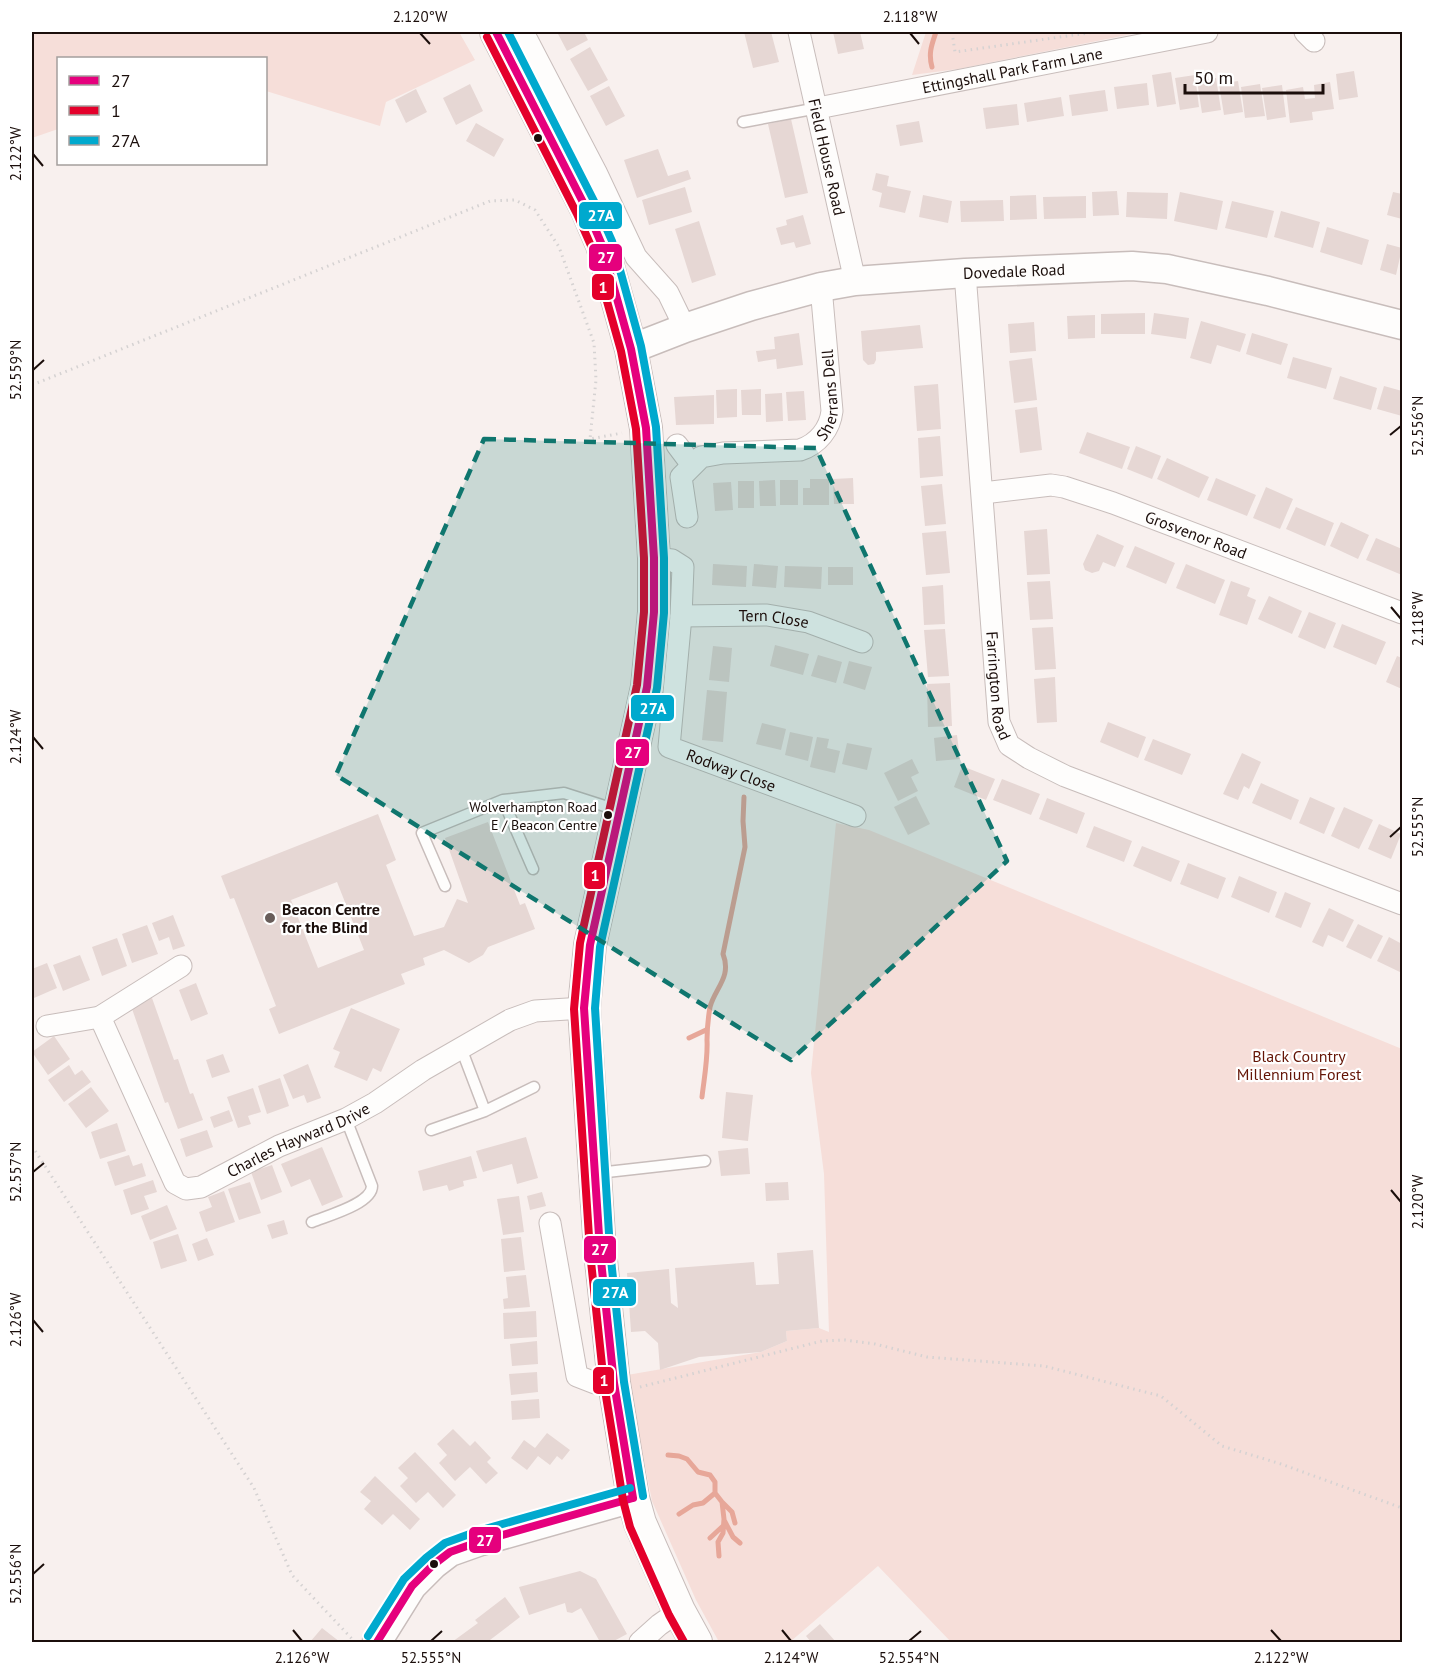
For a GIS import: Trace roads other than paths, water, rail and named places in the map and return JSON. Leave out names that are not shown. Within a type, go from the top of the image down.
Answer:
[{"type":"main road","points":[[496,32],[587,210],[614,282],[632,349],[646,428],[654,558],[667,614],[646,687],[590,945],[584,1008],[600,1251],[614,1388],[633,1498],[640,1523],[679,1611],[696,1642]]},
{"type":"street","points":[[523,32],[596,172],[636,257],[668,293],[685,328]]},
{"type":"street","name":"Field House Road","points":[[800,32],[855,281]]},
{"type":"street","name":"Ettingshall Park Farm Lane","points":[[818,108],[1207,32]]},
{"type":"street","name":"Dovedale Road","points":[[632,349],[751,306],[821,287],[855,281],[965,273],[1132,266],[1167,269],[1269,291],[1402,325]]},
{"type":"street","name":"Farrington Road","points":[[965,273],[999,722],[1009,745],[1065,776],[1402,904]]},
{"type":"street","name":"Sherrans Dell","points":[[692,465],[701,457],[723,453],[800,450],[808,447],[826,431],[831,421],[832,411],[821,287]]},
{"type":"street","points":[[677,445],[692,465],[681,477],[687,517]]},
{"type":"street","name":"Grosvenor Road","points":[[983,494],[1051,485],[1064,487],[1113,503],[1402,613]]},
{"type":"street","name":"Tern Close","points":[[667,614],[767,615],[808,622],[862,642]]},
{"type":"street","name":"Rodway Close","points":[[667,614],[669,747],[855,816]]},
{"type":"street","points":[[47,1026],[100,1017],[182,966]]},
{"type":"street","name":"Charles Hayward Drive","points":[[100,1017],[175,1183],[186,1190],[201,1186],[279,1146],[346,1119],[375,1103],[423,1070],[510,1020],[535,1011],[584,1008]]},
{"type":"street","points":[[550,1223],[577,1376],[614,1388]]},
{"type":"street","points":[[377,1642],[412,1586],[450,1552],[633,1498]]},
{"type":"street","points":[[640,1642],[679,1611]]},
{"type":"lane","points":[[743,122],[818,108]]},
{"type":"lane","points":[[445,886],[422,832],[503,800],[564,793],[620,811]]},
{"type":"lane","points":[[503,800],[533,869]]},
{"type":"lane","points":[[461,1048],[485,1111]]},
{"type":"lane","points":[[430,1130],[485,1111],[534,1087]]},
{"type":"lane","points":[[312,1222],[360,1202],[372,1192],[372,1186],[346,1119]]},
{"type":"lane","points":[[595,1173],[705,1161]]},
{"type":"waterway","points":[[932,67],[930,53],[936,32]]},
{"type":"waterway","points":[[702,1097],[710,1007],[724,976],[723,954],[745,847],[744,797]]},
{"type":"waterway","points":[[689,1038],[706,1030]]},
{"type":"waterway","points":[[668,1455],[687,1459],[698,1472],[710,1475],[715,1482],[715,1493],[722,1502],[724,1519],[723,1533],[718,1542],[719,1556]]},
{"type":"waterway","points":[[679,1514],[693,1505],[703,1503],[715,1493]]},
{"type":"waterway","points":[[722,1502],[732,1512],[735,1523]]},
{"type":"waterway","points":[[724,1520],[733,1537],[740,1543]]},
{"type":"waterway","points":[[710,1538],[723,1526]]},
{"type":"place","name":"Wolverhampton Road E / Beacon Centre","points":[[608,815]]},
{"type":"place","name":"Beacon Centre for the Blind","points":[[270,918]]},
{"type":"park label","name":"Black Country Millennium Forest","points":[[1299,1065]]}]
